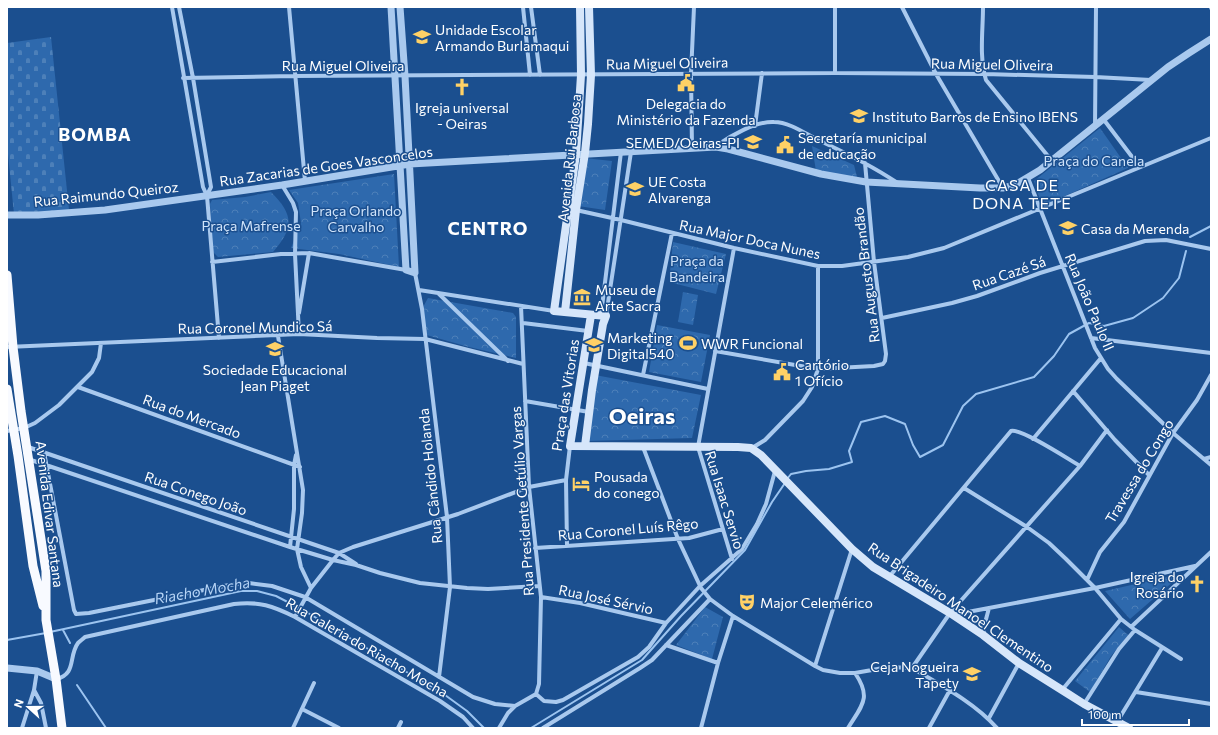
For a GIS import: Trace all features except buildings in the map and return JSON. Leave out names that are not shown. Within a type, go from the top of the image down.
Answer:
[{"type":"highway","name":"Avenida Edivar Santana","points":[[7,275],[10,347],[46,571],[46,622]]},
{"type":"highway","name":"Avenida Edivar Santana","points":[[7,389],[10,430],[18,456],[33,566],[46,622]]},
{"type":"highway","points":[[46,622],[56,680],[62,728]]},
{"type":"main road","name":"Avenida Rui Barbosa","points":[[565,312],[581,75],[580,7]]},
{"type":"main road","name":"Avenida Rui Barbosa","points":[[554,310],[572,209],[585,153],[591,75],[589,7]]},
{"type":"main road","points":[[554,310],[603,318],[588,412],[585,446]]},
{"type":"main road","name":"Praça das Vitorias","points":[[570,446],[591,315]]},
{"type":"main road","points":[[570,446],[752,448]]},
{"type":"main road","name":"Rua Brigadeiro Manoel Clementino","points":[[752,448],[758,452],[790,487],[852,549],[873,567],[952,614],[983,635],[1019,663],[1084,704],[1129,728]]},
{"type":"street","points":[[172,7],[183,78],[203,187],[207,196],[219,338]]},
{"type":"street","points":[[179,7],[193,78],[210,187],[207,196]]},
{"type":"street","points":[[289,7],[294,76],[305,181]]},
{"type":"street","points":[[391,7],[406,270]]},
{"type":"street","points":[[212,262],[309,253],[406,270],[415,273],[400,7]]},
{"type":"street","points":[[523,7],[530,75]]},
{"type":"street","points":[[531,7],[540,75]]},
{"type":"street","points":[[692,148],[691,74],[694,7]]},
{"type":"street","points":[[835,7],[835,73]]},
{"type":"street","points":[[902,7],[936,74],[1003,188]]},
{"type":"street","points":[[983,7],[982,55],[985,74],[990,84],[1052,161]]},
{"type":"street","points":[[1095,127],[1096,7]]},
{"type":"street","name":"Rua Zacarias de Goes Vasconcelos","points":[[207,196],[282,186],[410,164],[585,153],[716,147],[821,174],[866,182],[900,185],[992,189],[1003,188],[1015,185],[1028,178],[1052,161],[1152,80],[1211,39]]},
{"type":"street","points":[[755,126],[762,73]]},
{"type":"street","name":"Rua Miguel Oliveira","points":[[183,78],[835,73],[985,74],[1152,80]]},
{"type":"street","points":[[1104,120],[1139,166]]},
{"type":"street","points":[[716,147],[733,135],[766,122],[785,124],[865,163],[900,185]]},
{"type":"street","name":"Rua Major Doca Nunes","points":[[572,209],[734,248],[818,266],[838,266],[874,262],[922,254],[944,248],[1040,209],[1139,166],[1211,138]]},
{"type":"street","points":[[603,318],[612,218],[621,152]]},
{"type":"street","points":[[603,318],[621,220],[631,152]]},
{"type":"street","name":"Rua Augusto Brandão","points":[[818,370],[874,366],[885,362],[886,354],[874,262],[865,163]]},
{"type":"street","name":"Rua João Paulo II","points":[[1028,178],[1091,338],[1101,358],[1117,379],[1173,433],[1211,465]]},
{"type":"street","points":[[282,186],[293,203],[296,212],[295,254],[299,334]]},
{"type":"street","name":"Rua Raimundo Queiroz","points":[[7,215],[21,216],[69,214],[207,196]]},
{"type":"street","points":[[643,375],[672,233]]},
{"type":"street","name":"Rua Cazé Sá","points":[[882,318],[952,303],[1139,242],[1166,240],[1211,249]]},
{"type":"street","points":[[698,447],[734,248]]},
{"type":"street","points":[[298,321],[309,253]]},
{"type":"street","points":[[752,448],[765,440],[803,401],[809,394],[812,387],[818,370],[818,266]]},
{"type":"street","name":"Rua Cândido Holanda","points":[[415,273],[419,290],[447,517],[450,587],[439,677]]},
{"type":"street","points":[[419,290],[554,310]]},
{"type":"street","points":[[438,293],[509,361]]},
{"type":"street","name":"Rua Presidente Getúlio Vargas","points":[[521,306],[523,323],[529,487],[541,597],[539,684],[536,694]]},
{"type":"street","points":[[523,323],[588,331]]},
{"type":"street","name":"Rua Coronel Mundico Sá","points":[[10,347],[299,334],[425,339],[524,364]]},
{"type":"street","points":[[278,336],[296,455],[300,467],[304,497],[297,549],[301,567],[310,588]]},
{"type":"street","points":[[1091,338],[1211,353]]},
{"type":"street","points":[[10,430],[24,428],[35,423],[59,405],[78,387],[97,365],[101,350],[101,343]]},
{"type":"street","points":[[715,351],[818,370]]},
{"type":"street","points":[[1033,439],[1101,358]]},
{"type":"street","points":[[584,363],[708,390]]},
{"type":"street","name":"Travessa do Congo","points":[[1087,580],[1100,552],[1124,522],[1149,474],[1173,433],[1197,400],[1211,375]]},
{"type":"street","name":"Rua do Mercado","points":[[78,387],[300,467]]},
{"type":"street","points":[[1073,391],[1107,430],[1149,474]]},
{"type":"street","points":[[525,401],[588,412]]},
{"type":"street","points":[[912,668],[952,614],[1080,466],[1107,430]]},
{"type":"street","points":[[889,577],[1011,431],[1018,431],[1080,466]]},
{"type":"street","name":"Rua Conego João","points":[[27,446],[339,553],[356,565]]},
{"type":"street","name":"Praça das Vitorias","points":[[567,546],[566,480],[570,446]]},
{"type":"street","points":[[643,447],[678,539],[700,587],[708,597],[733,616],[815,666],[831,672],[855,673],[889,667],[912,668],[950,690],[989,718],[997,728]]},
{"type":"street","name":"Rua Isaac Servio","points":[[698,447],[732,560]]},
{"type":"street","points":[[44,452],[46,464]]},
{"type":"street","points":[[290,547],[292,537],[294,465],[296,455]]},
{"type":"street","name":"Rua Conego João","points":[[18,456],[46,464],[290,547],[397,578],[450,587],[488,589],[539,586]]},
{"type":"street","points":[[1204,459],[1211,457]]},
{"type":"street","name":"Rua Galeria do Riacho Mocha","points":[[46,464],[76,614],[89,613],[230,585],[249,583],[272,586],[288,590],[304,598],[460,690],[485,701],[515,706]]},
{"type":"street","points":[[499,728],[508,713],[515,706],[536,694],[544,701],[556,702],[563,700],[638,657],[649,647],[666,623],[713,573],[732,560],[742,549],[757,524],[766,504],[777,472]]},
{"type":"street","points":[[295,616],[310,588],[339,553],[447,517],[529,487],[566,480]]},
{"type":"street","points":[[964,488],[1027,527],[1066,559],[1095,588],[1121,619],[1135,630],[1181,659]]},
{"type":"street","points":[[161,503],[164,493]]},
{"type":"street","name":"Rua Coronel Luís Rêgo","points":[[535,548],[678,539],[699,536],[722,529]]},
{"type":"street","points":[[815,666],[852,549]]},
{"type":"street","points":[[1131,627],[1211,552]]},
{"type":"street","points":[[1207,556],[1211,560]]},
{"type":"street","points":[[952,614],[1095,588],[1195,566]]},
{"type":"street","name":"Rua José Sérvio","points":[[541,597],[666,623]]},
{"type":"street","points":[[543,728],[652,660],[708,597]]},
{"type":"street","name":"Rua Galeria do Riacho Mocha","points":[[56,680],[63,678],[67,674],[70,669],[77,645],[85,637],[244,603],[263,604],[273,606],[295,616],[446,705],[463,717],[473,728]]},
{"type":"street","points":[[983,635],[989,608]]},
{"type":"street","points":[[701,728],[718,664],[733,616]]},
{"type":"street","points":[[1062,690],[1121,619]]},
{"type":"street","points":[[1084,704],[1119,650],[1135,630]]},
{"type":"street","points":[[666,646],[718,664]]},
{"type":"street","points":[[1117,722],[1162,648]]},
{"type":"street","points":[[989,718],[1019,663]]},
{"type":"street","points":[[7,668],[37,671],[56,680]]},
{"type":"street","points":[[22,728],[34,690],[37,671]]},
{"type":"street","points":[[848,728],[861,706],[864,697],[862,683],[855,673]]},
{"type":"street","points":[[293,728],[314,683]]},
{"type":"street","points":[[34,690],[41,703],[46,728]]},
{"type":"street","points":[[929,728],[950,690]]},
{"type":"street","points":[[1136,692],[1211,704]]},
{"type":"street","points":[[302,709],[339,728]]},
{"type":"street","points":[[398,728],[401,722]]},
{"type":"green space","points":[[51,37],[69,210],[14,214],[7,144],[7,43]]},
{"type":"green space","name":"Praça do Canela","points":[[1100,128],[1128,168],[1042,206],[1034,181]]},
{"type":"green space","points":[[812,146],[854,165],[858,181],[816,171]]},
{"type":"green space","points":[[584,158],[612,161],[605,210],[578,206]]},
{"type":"green space","name":"Praça Orlando Carvalho","points":[[394,174],[399,267],[339,254],[291,248],[301,223],[298,203],[289,190]]},
{"type":"green space","name":"Praça Mafrense","points":[[271,192],[284,207],[288,221],[288,228],[285,235],[273,252],[218,257],[213,252],[210,204],[212,200],[245,197]]},
{"type":"green space","name":"Praça da Bandeira","points":[[673,242],[726,254],[716,294],[669,282]]},
{"type":"green space","points":[[683,292],[698,295],[693,325],[678,322]]},
{"type":"green space","points":[[428,298],[513,313],[516,317],[516,358],[423,334],[422,309]]},
{"type":"green space","points":[[657,325],[710,335],[701,382],[649,372]]},
{"type":"green space","points":[[595,375],[701,395],[692,438],[588,441]]},
{"type":"green space","points":[[1171,576],[1175,580],[1130,619],[1105,591]]},
{"type":"green space","points":[[705,607],[723,617],[712,659],[676,645]]},
{"type":"green space","points":[[1119,627],[1128,635],[1111,656],[1090,692],[1075,681]]},
{"type":"waterway","points":[[1190,237],[1211,226]]},
{"type":"waterway","points":[[787,479],[791,474],[829,469],[852,462],[849,451],[861,422],[885,416],[905,424],[913,445],[920,457],[943,445],[963,406],[976,394],[1034,377],[1054,356],[1069,334],[1089,323],[1104,326],[1133,318],[1163,298],[1179,278],[1186,251]]},
{"type":"waterway","points":[[531,728],[642,660],[681,616],[745,550],[772,502],[785,483]]},
{"type":"waterway","name":"Riacho Mocha","points":[[50,632],[241,591],[257,591],[276,596],[303,610],[445,695],[467,711],[484,728]]},
{"type":"waterway","points":[[63,630],[70,643]]},
{"type":"waterway","name":"Riacho Mocha","points":[[7,640],[46,633]]},
{"type":"waterway","points":[[77,685],[106,728]]},
{"type":"place","name":"Unidade Escolar Armando Burlamaqui","points":[[422,37]]},
{"type":"place","name":"Delegacia do Ministério da Fazenda","points":[[686,83]]},
{"type":"place","name":"Igreja universal - Oeiras","points":[[462,87]]},
{"type":"place","name":"Instituto Barros de Ensino IBENS","points":[[859,116]]},
{"type":"place","name":"SEMED/Oeiras-PI","points":[[753,142]]},
{"type":"place","name":"Secretaría municipal de educação","points":[[785,145]]},
{"type":"place","name":"UE Costa Alvarenga","points":[[635,189]]},
{"type":"place","name":"Casa da Merenda","points":[[1068,228]]},
{"type":"place","name":"Museu de Arte Sacra","points":[[582,297]]},
{"type":"place","name":"WWR Funcional","points":[[688,343]]},
{"type":"place","name":"Marketing Digital540","points":[[594,345]]},
{"type":"place","name":"Sociedade Educacional Jean Piaget","points":[[275,349]]},
{"type":"place","name":"Cartório 1 Ofício","points":[[782,372]]},
{"type":"place","name":"Pousada do conego","points":[[581,484]]},
{"type":"place","name":"Igreja do Rosário","points":[[1197,584]]},
{"type":"place","name":"Major Celemérico","points":[[747,602]]},
{"type":"place","name":"Ceja Nogueira Tapety","points":[[972,674]]},
{"type":"district","name":"BOMBA","points":[[95,134]]},
{"type":"district","name":"CASA DE DONA TETE","points":[[1022,193]]},
{"type":"district","name":"CENTRO","points":[[488,228]]},
{"type":"district","name":"Oeiras","points":[[642,415]]}]
